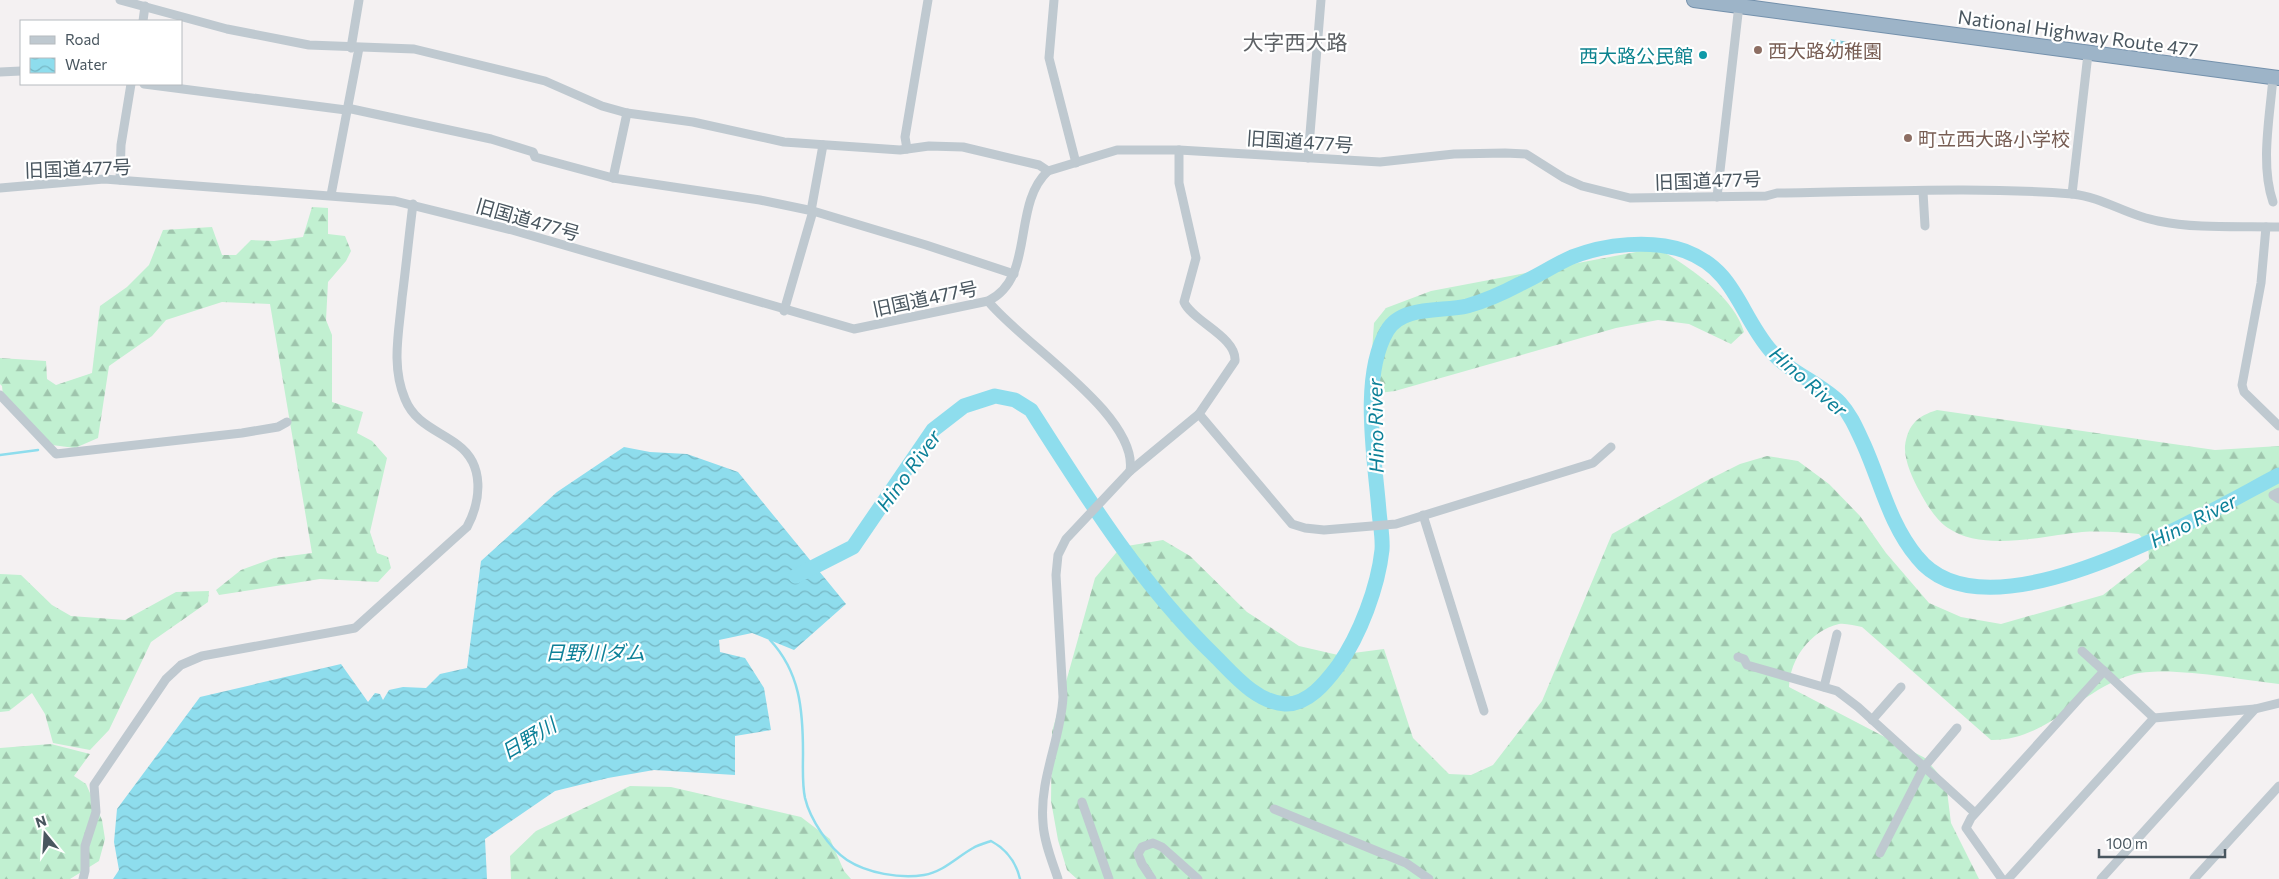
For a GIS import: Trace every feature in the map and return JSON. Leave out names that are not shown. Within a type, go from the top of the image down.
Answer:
[{"type":"highway","name":"National Highway Route 477","points":[[1694,0],[2276,78]]},
{"type":"street","points":[[120,0],[227,29],[309,46],[355,48],[388,46],[414,49],[545,81],[602,106],[627,113],[693,122],[784,142],[907,149],[929,146],[963,147],[1039,165],[1048,171]]},
{"type":"street","points":[[331,195],[347,109],[359,0]]},
{"type":"street","points":[[907,149],[905,137],[928,0]]},
{"type":"street","points":[[1054,0],[1049,58],[1076,163]]},
{"type":"street","points":[[1308,158],[1321,0]]},
{"type":"street","points":[[1717,196],[1740,5]]},
{"type":"street","points":[[143,20],[145,6]]},
{"type":"street","points":[[2072,194],[2088,54]]},
{"type":"street","points":[[0,72],[20,71]]},
{"type":"street","points":[[2273,202],[2269,189],[2267,154],[2276,78]]},
{"type":"street","points":[[120,180],[122,145],[131,85]]},
{"type":"street","points":[[152,85],[347,109],[491,139],[533,152],[535,157],[613,178],[760,200],[812,211],[919,242],[1014,274]]},
{"type":"street","points":[[613,178],[627,113]]},
{"type":"street","points":[[784,311],[812,211],[823,145]]},
{"type":"street","name":"旧国道477号","points":[[0,188],[104,179],[331,195],[413,204],[522,233],[784,311],[854,329],[988,301],[1004,289],[1014,274],[1030,203],[1040,178],[1048,171],[1117,150],[1179,150],[1380,162],[1454,154],[1526,154],[1564,178],[1582,186],[1622,197],[1645,199],[1766,196],[1776,193],[2003,191],[2072,194],[2094,198],[2147,219],[2163,222],[2205,226],[2279,227]]},
{"type":"street","points":[[1058,879],[1043,826],[1042,808],[1046,777],[1062,714],[1057,562],[1061,547],[1073,530],[1130,471],[1199,414],[1235,361],[1235,357],[1214,329],[1184,302],[1196,258],[1180,184],[1179,150]]},
{"type":"street","points":[[1924,192],[1924,226]]},
{"type":"street","points":[[83,879],[85,871],[85,846],[96,812],[94,785],[166,679],[176,669],[202,656],[356,628],[467,526],[474,516],[478,500],[478,482],[471,459],[460,446],[414,415],[401,387],[396,338],[413,204]]},
{"type":"street","points":[[2266,226],[2262,284],[2242,385],[2244,392],[2279,426]]},
{"type":"street","points":[[988,301],[1042,354],[1090,394],[1111,420],[1125,444],[1131,463],[1130,471]]},
{"type":"street","points":[[0,395],[56,454],[242,433],[278,427],[287,422]]},
{"type":"street","points":[[1199,414],[1292,524],[1324,530],[1396,524],[1593,462],[1611,447]]},
{"type":"street","points":[[2279,492],[2273,495],[2279,499]]},
{"type":"street","points":[[1423,515],[1484,711]]},
{"type":"street","points":[[1824,687],[1837,634]]},
{"type":"street","points":[[2082,651],[2154,718]]},
{"type":"street","points":[[1738,657],[1744,659],[1747,665],[1837,691],[1872,720],[1975,814]]},
{"type":"street","points":[[2002,879],[1966,828],[1975,814],[2104,671]]},
{"type":"street","points":[[1872,720],[1901,687]]},
{"type":"street","points":[[2008,879],[2154,718],[2255,709],[2279,703]]},
{"type":"street","points":[[2101,879],[2255,709]]},
{"type":"street","points":[[1880,853],[1924,767],[1957,728]]},
{"type":"street","points":[[2194,879],[2279,786]]},
{"type":"street","points":[[1082,802],[1109,879]]},
{"type":"street","points":[[1274,809],[1406,863],[1417,875],[1429,879]]},
{"type":"street","points":[[1152,879],[1138,854],[1142,847],[1152,843],[1162,847],[1198,879]]},
{"type":"green space","points":[[312,207],[328,208],[328,234],[345,236],[351,251],[346,261],[328,282],[326,320],[332,335],[332,402],[363,412],[357,433],[372,441],[387,458],[370,532],[377,553],[388,557],[391,568],[378,582],[320,579],[219,595],[216,590],[241,570],[274,558],[312,553],[270,304],[222,302],[166,320],[152,336],[109,366],[98,438],[75,448],[52,445],[4,404],[2,386],[0,384],[0,358],[46,361],[47,379],[56,385],[92,373],[100,306],[127,287],[149,265],[163,230],[212,227],[222,255],[236,255],[251,240],[274,241],[303,237]]},
{"type":"green space","points":[[1657,248],[1696,273],[1720,294],[1730,306],[1744,332],[1731,344],[1689,324],[1658,320],[1616,328],[1395,391],[1379,393],[1370,379],[1374,323],[1386,308],[1431,291]]},
{"type":"green space","points":[[1937,410],[2215,450],[2279,446],[2279,684],[2183,672],[2146,672],[2113,682],[2063,714],[2029,732],[2011,738],[1991,740],[1862,627],[1839,624],[1819,633],[1804,648],[1793,666],[1789,687],[1925,758],[1946,783],[1951,823],[1979,879],[1077,879],[1067,870],[1058,840],[1051,801],[1052,732],[1095,578],[1121,547],[1163,540],[1190,556],[1247,612],[1299,646],[1338,655],[1384,649],[1413,738],[1449,774],[1471,775],[1493,765],[1542,701],[1612,534],[1740,464],[1767,456],[1798,461],[1829,484],[1860,516],[1886,553],[1929,603],[1961,617],[2001,624],[2103,595],[2149,559],[2148,545],[2139,534],[2082,532],[2031,539],[1995,541],[1962,535],[1948,528],[1936,517],[1922,497],[1910,470],[1905,452],[1906,438],[1911,427],[1919,418]]},
{"type":"green space","points":[[0,574],[21,575],[52,605],[71,616],[125,620],[176,592],[209,591],[208,602],[151,642],[109,730],[90,750],[53,743],[45,714],[32,693],[9,711],[0,712]]},
{"type":"green space","points":[[51,744],[90,754],[74,776],[86,784],[102,820],[105,839],[99,861],[70,879],[0,879],[0,748]]},
{"type":"green space","points":[[630,786],[671,787],[801,817],[830,839],[844,871],[851,879],[511,879],[510,856],[536,831]]},
{"type":"water","points":[[1831,39],[1861,44],[1859,59],[1828,55]]},
{"type":"water","name":"日野川ダム","points":[[624,447],[650,452],[687,454],[738,472],[846,604],[794,650],[752,633],[719,640],[720,652],[745,658],[764,688],[771,730],[735,736],[735,775],[654,770],[608,778],[555,791],[485,839],[487,879],[113,879],[119,870],[114,842],[117,809],[200,697],[341,664],[368,702],[375,693],[380,694],[383,700],[389,690],[403,687],[426,688],[440,674],[467,668],[481,561],[557,492]]},
{"type":"waterway","name":"Hino River","points":[[796,576],[853,547],[933,430],[964,406],[995,396],[1015,400],[1031,410],[1116,539],[1162,599],[1188,628],[1238,679],[1255,693],[1274,702],[1285,704],[1301,701],[1309,697],[1328,679],[1346,654],[1361,625],[1377,579],[1382,540],[1371,419],[1374,371],[1379,350],[1387,331],[1393,323],[1412,313],[1457,308],[1474,304],[1507,291],[1572,257],[1613,246],[1643,244],[1672,247],[1702,259],[1715,269],[1735,294],[1760,337],[1771,351],[1787,366],[1832,396],[1844,408],[1859,434],[1893,518],[1908,545],[1917,557],[1950,581],[1993,587],[2043,580],[2096,564],[2150,542],[2279,475]]},
{"type":"waterway","points":[[0,455],[38,450]]},
{"type":"waterway","points":[[770,640],[788,665],[798,692],[803,737],[803,787],[805,798],[811,815],[821,832],[840,855],[855,865],[874,872],[915,876],[937,871],[973,848],[991,841],[1010,857],[1020,879]]},
{"type":"place","name":"西大路幼稚園","points":[[1758,50]]},
{"type":"place","name":"西大路公民館","points":[[1703,55]]},
{"type":"place","name":"町立西大路小学校","points":[[1908,138]]},
{"type":"district","name":"大字西大路","points":[[1295,41]]},
{"type":"water label","name":"日野川","points":[[528,738]]}]
